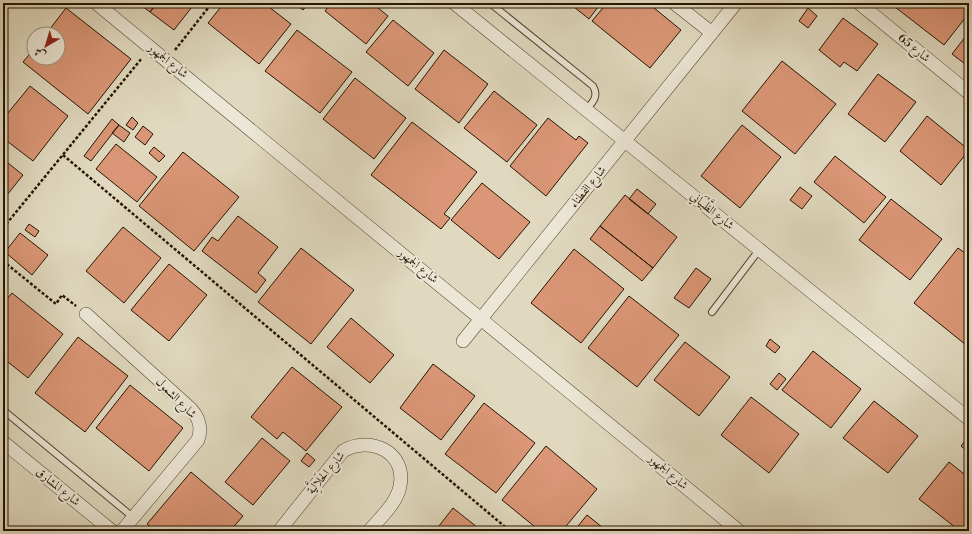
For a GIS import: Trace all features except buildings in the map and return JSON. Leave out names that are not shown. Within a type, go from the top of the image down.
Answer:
[{"type":"street","name":"شارع الجمهور","points":[[96,3],[482,318],[739,531]]},
{"type":"street","name":"شارع الظَّبْيَاني","points":[[454,3],[969,419]]},
{"type":"street","points":[[674,3],[712,33]]},
{"type":"street","name":"شارع الفطناء","points":[[463,341],[736,3]]},
{"type":"street","name":"شارع 65","points":[[860,3],[969,93]]},
{"type":"street","name":"شارع الشمول","points":[[86,314],[191,410],[197,416],[200,424],[198,440],[122,531]]},
{"type":"street","name":"شارع المشارق","points":[[3,442],[112,531]]},
{"type":"street","name":"شارع الحَلالِيَّة","points":[[280,531],[343,451],[359,444],[367,444],[384,449],[390,454],[399,468],[401,476],[396,497],[369,531]]},
{"type":"lane","points":[[490,3],[593,86],[595,90],[595,99],[586,110]]},
{"type":"lane","points":[[712,312],[760,250]]},
{"type":"lane","points":[[3,410],[134,518]]},
{"type":"path","points":[[167,60],[212,3]]},
{"type":"path","points":[[3,228],[151,47]]},
{"type":"path","points":[[63,155],[510,531]]},
{"type":"path","points":[[3,261],[56,304],[62,295],[86,314]]}]
